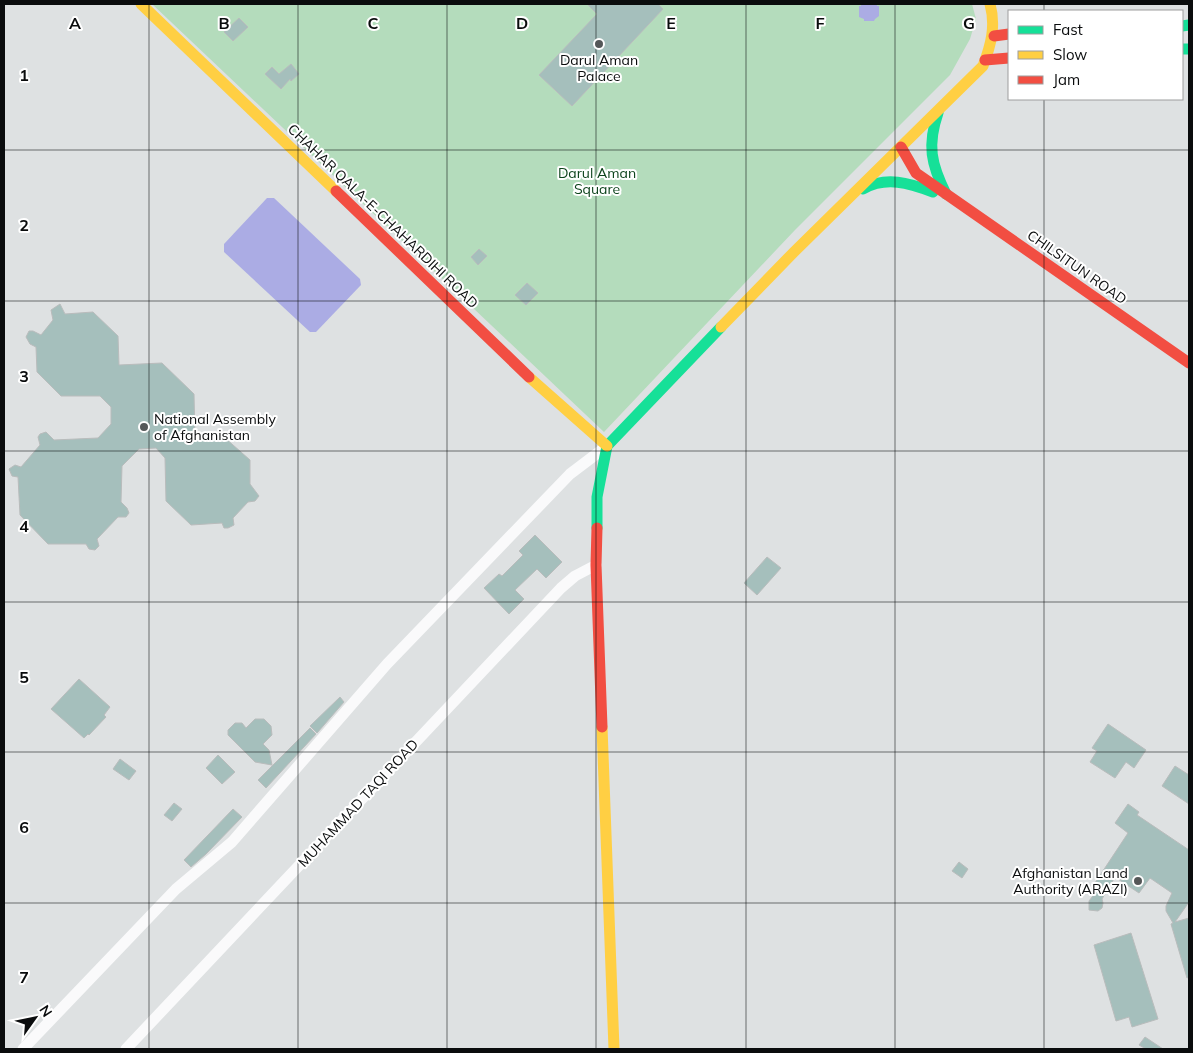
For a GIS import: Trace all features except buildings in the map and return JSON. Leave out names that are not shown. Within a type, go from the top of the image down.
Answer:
[{"type":"main road","name":"CHAHAR QALA-E-CHAHARDIHI ROAD","points":[[140,4],[528,376],[607,446]]},
{"type":"main road","points":[[614,1049],[596,565],[597,497],[607,446],[794,252],[983,66],[994,36],[994,5]]},
{"type":"main road","points":[[994,36],[1008,34]]},
{"type":"main road","points":[[985,60],[1008,58]]},
{"type":"main road","points":[[939,111],[932,129],[930,145],[935,172],[947,196]]},
{"type":"main road","name":"CHILSITUN ROAD","points":[[901,147],[916,173],[1189,363]]},
{"type":"main road","points":[[845,202],[867,186],[883,182],[906,183],[947,196]]},
{"type":"street","points":[[23,1049],[176,890],[232,842],[386,664],[570,474],[607,446]]},
{"type":"street","name":"MUHAMMAD TAQI ROAD","points":[[126,1049],[561,588],[575,576],[596,565]]},
{"type":"green space","name":"Darul Aman Square","points":[[152,4],[972,4],[976,19],[970,39],[950,75],[795,230],[604,432]]},
{"type":"water","points":[[861,4],[877,4],[879,6],[879,16],[874,21],[864,21],[864,19],[859,17],[859,6]]},
{"type":"water","points":[[267,198],[274,198],[360,279],[361,285],[316,332],[310,332],[224,252],[224,244]]},
{"type":"traffic: fast","points":[[1183,26],[1189,25]]},
{"type":"traffic: fast","points":[[1183,49],[1189,49]]},
{"type":"traffic: fast","points":[[938,113],[932,135],[932,154],[937,173],[946,194]]},
{"type":"traffic: fast","points":[[863,189],[880,183],[898,182],[933,192]]},
{"type":"traffic: fast","points":[[597,528],[597,497],[607,446],[721,327]]},
{"type":"traffic: slow","points":[[141,4],[336,191]]},
{"type":"traffic: slow","points":[[721,327],[794,252],[983,66],[993,28],[990,4]]},
{"type":"traffic: slow","points":[[529,377],[607,446]]},
{"type":"traffic: slow","points":[[602,727],[614,1049]]},
{"type":"traffic: jam","points":[[994,36],[1008,34]]},
{"type":"traffic: jam","points":[[985,60],[1008,58]]},
{"type":"traffic: jam","points":[[901,147],[916,173],[1189,363]]},
{"type":"traffic: jam","points":[[336,191],[529,377]]},
{"type":"traffic: jam","points":[[597,528],[596,565],[602,727]]},
{"type":"place","name":"Darul Aman Palace","points":[[599,44]]},
{"type":"place","name":"National Assembly of Afghanistan","points":[[144,427]]},
{"type":"place","name":"Afghanistan Land Authority (ARAZI)","points":[[1138,881]]}]
